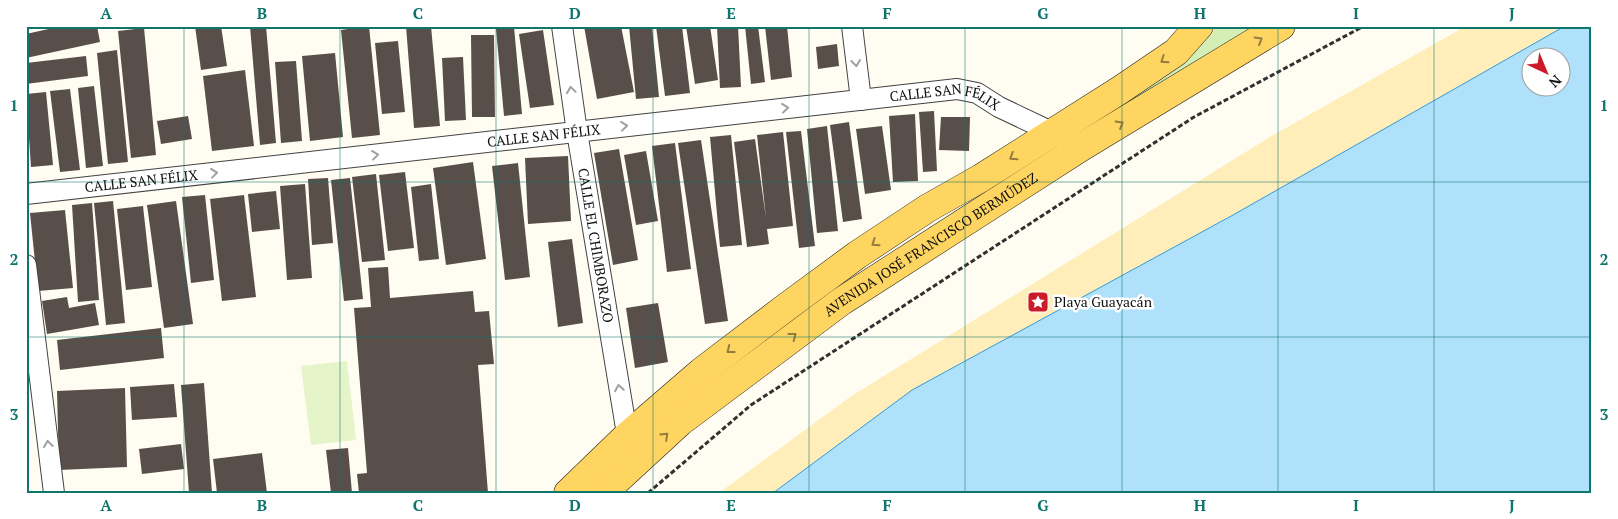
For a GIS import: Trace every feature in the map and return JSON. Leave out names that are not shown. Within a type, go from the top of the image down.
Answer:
[{"type":"main road","name":"AVENIDA JOSÉ FRANCISCO BERMÚDEZ","points":[[568,493],[627,436],[701,372],[857,255],[928,208],[981,178],[1120,90],[1176,52],[1199,26]]},
{"type":"main road","name":"AVENIDA JOSÉ FRANCISCO BERMÚDEZ","points":[[604,493],[680,422],[842,301],[1083,146],[1281,26]]},
{"type":"street","name":"CALLE EL CHIMBORAZO","points":[[562,26],[577,132],[632,466]]},
{"type":"street","points":[[852,26],[861,100]]},
{"type":"street","name":"CALLE SAN FÉLIX","points":[[26,194],[957,88],[977,93],[999,107],[1051,133],[1083,146]]},
{"type":"street","points":[[26,265],[54,493]]},
{"type":"path","points":[[648,493],[751,405],[1194,117],[1364,26]]},
{"type":"green space","points":[[1217,26],[1266,26],[1107,116],[1181,64]]},
{"type":"green space","points":[[347,361],[356,440],[311,445],[301,366]]},
{"type":"sand","name":"Playa Guayacán","points":[[1466,26],[1565,26],[1526,48],[1520,48],[1520,52],[1233,215],[912,390],[773,493],[719,493],[850,397],[1270,137]]},
{"type":"water","points":[[1565,26],[1592,26],[1592,493],[773,493],[912,390],[1233,215],[1520,52],[1520,98],[1570,98],[1570,48],[1526,48]]},
{"type":"building","points":[[62,26],[97,26],[100,42],[26,58],[26,34]]},
{"type":"building","points":[[195,26],[221,26],[227,66],[201,70]]},
{"type":"building","points":[[250,26],[266,26],[276,143],[260,145]]},
{"type":"building","points":[[369,26],[380,135],[352,138],[341,30]]},
{"type":"building","points":[[406,26],[431,26],[440,126],[414,128]]},
{"type":"building","points":[[584,26],[621,26],[634,92],[597,99]]},
{"type":"building","points":[[629,26],[652,26],[659,97],[636,99]]},
{"type":"building","points":[[656,26],[682,26],[690,93],[665,96]]},
{"type":"building","points":[[686,26],[710,26],[718,80],[695,84]]},
{"type":"building","points":[[717,26],[738,26],[741,87],[720,88]]},
{"type":"building","points":[[745,26],[758,26],[765,82],[751,84]]},
{"type":"building","points":[[765,26],[787,26],[792,77],[771,80]]},
{"type":"building","points":[[514,27],[522,114],[504,116],[496,29]]},
{"type":"building","points":[[144,28],[156,155],[131,158],[118,31]]},
{"type":"building","points":[[543,30],[554,105],[530,108],[519,34]]},
{"type":"building","points":[[471,35],[494,35],[495,117],[472,117]]},
{"type":"building","points":[[398,41],[405,112],[382,114],[375,43]]},
{"type":"building","points":[[837,44],[839,66],[818,69],[816,47]]},
{"type":"building","points":[[117,50],[128,162],[108,164],[97,53]]},
{"type":"building","points":[[335,53],[343,137],[310,141],[302,56]]},
{"type":"building","points":[[86,56],[88,76],[26,84],[26,63]]},
{"type":"building","points":[[463,57],[466,120],[445,121],[442,58]]},
{"type":"building","points":[[296,61],[302,141],[281,143],[275,62]]},
{"type":"building","points":[[245,70],[254,146],[212,151],[203,76]]},
{"type":"building","points":[[94,86],[103,166],[86,168],[78,88]]},
{"type":"building","points":[[70,89],[80,170],[60,172],[50,91]]},
{"type":"building","points":[[46,92],[53,165],[31,167],[26,94]]},
{"type":"building","points":[[934,111],[937,171],[923,172],[919,112]]},
{"type":"building","points":[[915,114],[918,181],[893,182],[889,116]]},
{"type":"building","points":[[188,116],[192,139],[161,144],[157,121]]},
{"type":"building","points":[[941,117],[970,117],[969,151],[939,150]]},
{"type":"building","points":[[849,122],[862,219],[843,222],[830,125]]},
{"type":"building","points":[[827,126],[838,231],[817,233],[807,129]]},
{"type":"building","points":[[882,126],[891,190],[865,194],[856,129]]},
{"type":"building","points":[[801,131],[815,246],[799,248],[786,132]]},
{"type":"building","points":[[783,132],[793,226],[767,229],[769,244],[747,247],[734,142],[755,139],[766,218],[757,135]]},
{"type":"building","points":[[731,135],[742,245],[720,247],[710,137]]},
{"type":"building","points":[[701,140],[728,321],[705,324],[678,143]]},
{"type":"building","points":[[675,143],[691,269],[667,272],[652,146]]},
{"type":"building","points":[[619,149],[638,260],[613,265],[594,153]]},
{"type":"building","points":[[646,151],[658,221],[636,225],[624,155]]},
{"type":"building","points":[[568,156],[571,221],[528,224],[525,158]]},
{"type":"building","points":[[473,162],[486,259],[446,265],[433,168]]},
{"type":"building","points":[[518,163],[530,277],[505,280],[492,166]]},
{"type":"building","points":[[405,172],[414,248],[388,251],[379,175]]},
{"type":"building","points":[[376,174],[385,260],[362,262],[352,177]]},
{"type":"building","points":[[328,178],[333,243],[312,245],[308,179]]},
{"type":"building","points":[[350,178],[363,299],[344,301],[331,180]]},
{"type":"building","points":[[305,184],[312,278],[287,280],[280,186]]},
{"type":"building","points":[[431,184],[439,259],[419,261],[411,187]]},
{"type":"building","points":[[276,191],[280,229],[252,232],[248,194]]},
{"type":"building","points":[[205,195],[214,280],[191,283],[182,197]]},
{"type":"building","points":[[244,195],[256,297],[222,301],[210,199]]},
{"type":"building","points":[[113,201],[125,323],[106,325],[94,203]]},
{"type":"building","points":[[176,201],[193,324],[164,328],[147,205]]},
{"type":"building","points":[[92,203],[99,300],[78,302],[72,205]]},
{"type":"building","points":[[143,206],[152,287],[126,290],[117,209]]},
{"type":"building","points":[[65,210],[73,288],[38,291],[30,213]]},
{"type":"building","points":[[572,239],[583,323],[558,327],[548,242]]},
{"type":"building","points":[[388,267],[390,298],[473,291],[475,312],[489,311],[494,364],[478,365],[488,493],[359,493],[357,474],[367,473],[354,308],[371,307],[368,268]]},
{"type":"building","points":[[67,297],[69,308],[95,303],[99,325],[47,334],[42,301]]},
{"type":"building","points":[[658,303],[668,362],[635,368],[626,308]]},
{"type":"building","points":[[161,328],[164,358],[60,370],[57,340]]},
{"type":"building","points":[[204,383],[212,493],[189,493],[181,385]]},
{"type":"building","points":[[174,384],[177,417],[132,420],[130,387]]},
{"type":"building","points":[[125,388],[127,467],[59,470],[57,391]]},
{"type":"building","points":[[181,444],[184,469],[142,474],[139,449]]},
{"type":"building","points":[[348,448],[352,493],[331,493],[326,450]]},
{"type":"building","points":[[262,453],[267,493],[217,493],[213,459]]},
{"type":"place","name":"Playa Guayacán","points":[[1038,302]]}]
